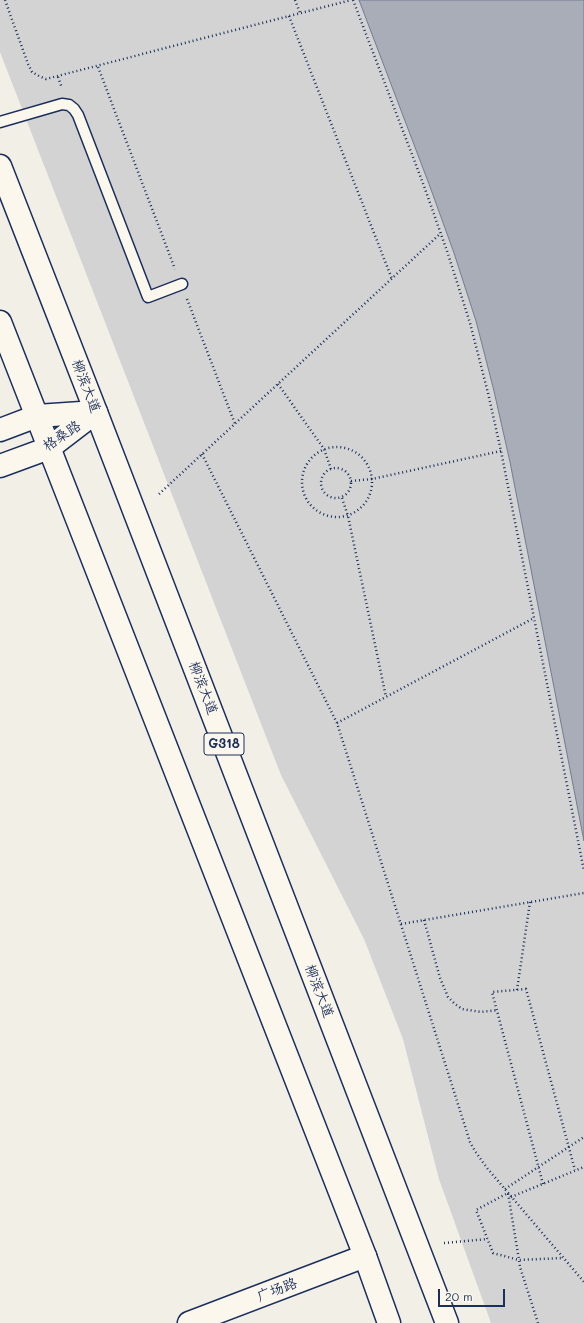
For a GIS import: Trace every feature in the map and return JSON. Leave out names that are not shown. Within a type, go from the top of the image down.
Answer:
[{"type":"main road","name":"柳滨大道","points":[[0,166],[447,1323]]},
{"type":"main road","points":[[0,322],[365,1256],[389,1323]]},
{"type":"main road","name":"格桑路","points":[[0,430],[37,416],[96,412]]},
{"type":"main road","name":"格桑路","points":[[0,466],[49,448],[96,412]]},
{"type":"main road","name":"广场路","points":[[189,1323],[365,1256]]},
{"type":"lane","points":[[0,122],[62,104],[69,105],[74,109],[78,115],[148,297],[182,284]]},
{"type":"path","points":[[5,0],[32,72],[46,79],[352,0],[441,233],[470,323],[501,451],[584,871]]},
{"type":"path","points":[[294,0],[300,14]]},
{"type":"path","points":[[289,16],[392,279]]},
{"type":"path","points":[[98,66],[235,424]]},
{"type":"path","points":[[159,494],[441,233]]},
{"type":"path","points":[[278,384],[324,449],[331,469]]},
{"type":"path","points":[[331,447],[343,447],[354,451],[363,458],[369,468],[372,479],[371,491],[366,502],[358,510],[348,516],[336,518],[324,516],[314,510],[306,500],[302,489],[301,478],[305,467],[311,457],[324,449],[331,447]]},
{"type":"path","points":[[351,481],[372,479],[501,451]]},
{"type":"path","points":[[202,454],[337,723],[470,1142],[481,1160],[511,1197],[584,1282]]},
{"type":"path","points":[[331,469],[343,469],[350,476],[351,481],[349,491],[342,498],[336,499],[327,496],[321,488],[324,473],[331,469]]},
{"type":"path","points":[[342,498],[348,516],[386,697]]},
{"type":"path","points":[[337,723],[534,618]]},
{"type":"path","points":[[401,924],[584,893]]},
{"type":"path","points":[[517,990],[530,902]]},
{"type":"path","points":[[424,920],[440,978],[448,997],[462,1009],[476,1012],[498,1010]]},
{"type":"path","points":[[543,1184],[492,992],[526,989],[575,1170]]},
{"type":"path","points":[[505,1189],[584,1137]]},
{"type":"path","points":[[511,1197],[584,1167]]},
{"type":"path","points":[[508,1193],[476,1210],[493,1253],[519,1260],[564,1258]]},
{"type":"path","points":[[508,1193],[520,1267],[538,1323]]},
{"type":"path","points":[[444,1242],[488,1239]]},
{"type":"shaded area","points":[[0,0],[359,0],[429,184],[454,253],[476,321],[510,462],[584,841],[584,1323],[491,1323],[439,1179],[403,1039],[364,939],[281,775],[0,52]]},
{"type":"shaded area","points":[[359,0],[584,0],[584,841],[510,462],[476,321],[454,253],[429,184]]}]
